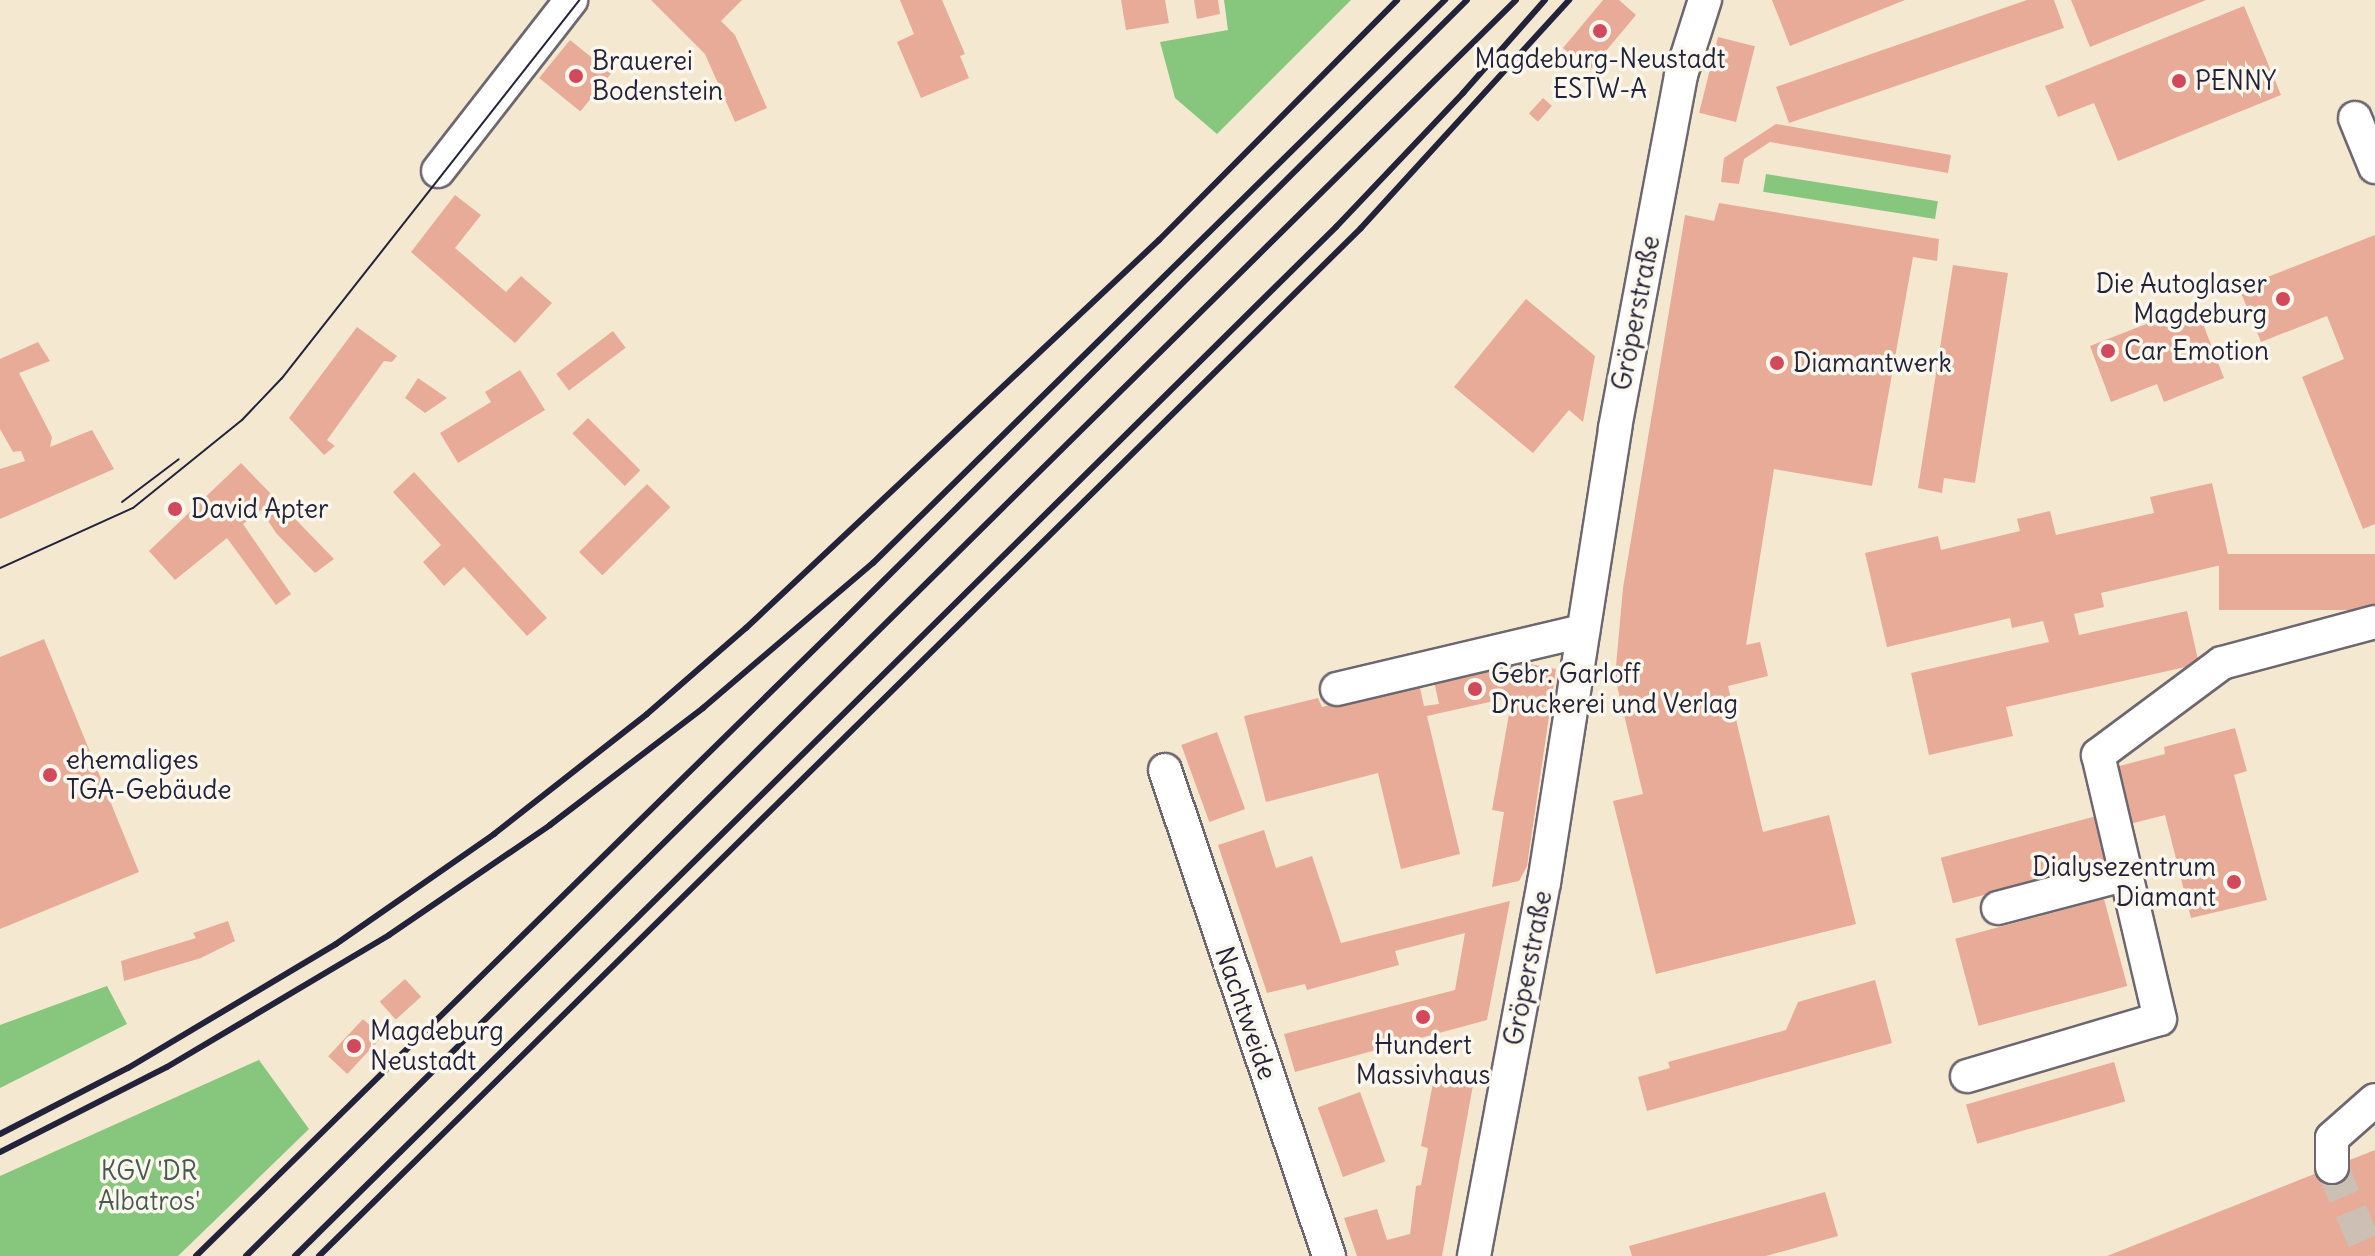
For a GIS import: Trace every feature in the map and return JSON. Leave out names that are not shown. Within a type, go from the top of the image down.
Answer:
[{"type":"street","points":[[438,171],[571,0]]},
{"type":"street","name":"Gröperstraße","points":[[1474,1256],[1544,883],[1615,428],[1677,94],[1691,36],[1705,0]]},
{"type":"street","points":[[2355,118],[2373,154]]},
{"type":"street","points":[[1967,1076],[2160,1019],[2098,755],[2222,663],[2375,622]]},
{"type":"street","points":[[1337,689],[1583,631]]},
{"type":"street","name":"Nachtweide","points":[[1165,770],[1329,1256]]},
{"type":"street","points":[[1998,908],[2127,874]]},
{"type":"street","points":[[2332,1167],[2332,1138],[2375,1100]]},
{"type":"green space","points":[[1224,0],[1351,0],[1217,134],[1175,98],[1160,42],[1228,30]]},
{"type":"green space","points":[[1766,174],[1938,201],[1935,219],[1763,192]]},
{"type":"green space","points":[[107,986],[127,1024],[0,1088],[0,1025]]},
{"type":"green space","name":"KGV 'DR Albatros'","points":[[259,1060],[309,1129],[178,1256],[0,1256],[0,1176]]},
{"type":"building","points":[[651,0],[742,0],[721,21],[735,35],[767,108],[735,122],[705,54]]},
{"type":"building","points":[[900,0],[942,0],[965,54],[960,56],[969,78],[921,98],[897,42],[914,34]]},
{"type":"building","points":[[1121,0],[1165,0],[1169,23],[1126,30]]},
{"type":"building","points":[[1194,0],[1218,0],[1220,14],[1197,19]]},
{"type":"building","name":"Magdeburg-Neustadt ESTW-A","points":[[1603,0],[1619,0],[1636,15],[1590,70],[1563,48]]},
{"type":"building","points":[[1772,0],[1905,0],[1790,46]]},
{"type":"building","points":[[2027,0],[2054,0],[2064,28],[1789,123],[1776,87]]},
{"type":"building","points":[[2071,0],[2206,0],[2090,47]]},
{"type":"building","points":[[2244,6],[2281,95],[2118,161],[2094,103],[2058,117],[2045,86]]},
{"type":"building","points":[[1718,37],[1755,46],[1736,122],[1699,113]]},
{"type":"building","name":"Brauerei Bodenstein","points":[[570,40],[611,73],[580,111],[539,78]]},
{"type":"building","points":[[1543,98],[1552,106],[1538,122],[1529,114]]},
{"type":"building","points":[[1776,124],[1951,155],[1948,173],[1770,142],[1744,159],[1739,184],[1721,182],[1724,158]]},
{"type":"building","points":[[455,195],[481,215],[455,248],[506,292],[521,276],[552,303],[515,343],[411,252]]},
{"type":"building","points":[[1719,203],[1939,239],[1937,261],[1913,257],[1872,486],[1774,469],[1746,645],[1760,642],[1768,676],[1728,686],[1763,832],[1829,815],[1856,924],[1656,974],[1613,801],[1643,794],[1615,677],[1623,588],[1685,215],[1714,221]]},
{"type":"building","points":[[2375,235],[2375,524],[2363,529],[2302,377],[2344,359],[2327,316],[2261,342],[2239,288]]},
{"type":"building","points":[[1953,265],[2008,273],[1975,483],[1944,478],[1942,493],[1918,488]]},
{"type":"building","points":[[1526,299],[1595,356],[1583,422],[1569,410],[1533,453],[1454,387]]},
{"type":"building","points":[[2198,311],[2224,378],[2164,402],[2157,384],[2111,402],[2090,346],[2169,315],[2172,322]]},
{"type":"building","points":[[357,327],[397,356],[392,362],[384,361],[327,440],[335,446],[324,455],[289,418]]},
{"type":"building","points":[[613,331],[626,348],[569,391],[556,374]]},
{"type":"building","points":[[38,342],[50,361],[19,373],[52,437],[50,447],[92,430],[114,469],[0,519],[0,469],[25,461],[21,451],[13,452],[0,429],[0,359]]},
{"type":"building","points":[[520,370],[545,410],[458,463],[440,433],[491,402],[485,392]]},
{"type":"building","points":[[418,378],[447,398],[425,413],[405,398]]},
{"type":"building","points":[[588,418],[640,470],[625,486],[572,434]]},
{"type":"building","points":[[241,463],[334,559],[315,573],[276,533],[261,510],[243,524],[291,594],[276,605],[227,538],[175,580],[149,551]]},
{"type":"building","points":[[414,472],[547,618],[527,636],[464,567],[444,586],[423,562],[441,545],[393,492]]},
{"type":"building","points":[[2212,483],[2230,563],[2101,593],[2104,607],[2074,614],[2079,635],[2187,611],[2199,664],[2006,707],[2013,736],[1929,755],[1911,673],[2049,642],[2043,621],[2012,628],[2010,618],[1887,647],[1865,553],[1938,536],[1941,550],[2020,531],[2017,519],[2050,511],[2056,535],[2154,513],[2150,497]]},
{"type":"building","points":[[647,484],[670,507],[602,575],[579,552]]},
{"type":"building","points":[[2219,554],[2375,554],[2375,610],[2219,610]]},
{"type":"building","name":"ehemaliges TGA-Gebäude","points":[[44,639],[139,872],[0,929],[0,657]]},
{"type":"building","points":[[1518,662],[1556,669],[1527,866],[1519,881],[1492,887],[1504,812],[1492,810],[1512,697],[1427,716],[1460,854],[1401,869],[1378,773],[1266,802],[1244,716],[1318,698],[1322,707],[1419,683],[1424,706],[1439,704],[1434,681]]},
{"type":"building","points":[[2235,728],[2247,771],[2234,775],[2267,900],[2191,918],[2165,815],[2126,825],[2112,768],[2165,754],[2164,747]]},
{"type":"building","points":[[1217,732],[1245,809],[1209,822],[1181,745]]},
{"type":"building","points":[[2104,814],[2116,859],[1953,903],[1941,858]]},
{"type":"building","points":[[1264,830],[1276,868],[1312,856],[1341,943],[1510,901],[1487,1020],[1295,1072],[1284,1034],[1455,990],[1465,933],[1395,951],[1399,965],[1307,990],[1305,984],[1267,993],[1218,845]]},
{"type":"building","points":[[2104,899],[2127,986],[1979,1026],[1955,939]]},
{"type":"building","points":[[228,921],[235,941],[201,958],[124,981],[121,961],[196,938],[193,933]]},
{"type":"building","points":[[405,979],[421,997],[396,1020],[380,1002]]},
{"type":"building","points":[[1875,980],[1892,1043],[1647,1111],[1638,1077],[1670,1068],[1668,1062],[1786,1030],[1798,1002]]},
{"type":"building","name":"Magdeburg Neustadt","points":[[363,1019],[382,1037],[347,1074],[328,1056]]},
{"type":"building","points":[[2114,1062],[2125,1101],[1977,1144],[1966,1104]]},
{"type":"building","points":[[1436,1067],[1475,1074],[1442,1256],[1357,1256],[1344,1218],[1377,1209],[1387,1240],[1410,1234],[1416,1186],[1421,1185],[1428,1148],[1421,1146]]},
{"type":"building","points":[[1360,1092],[1385,1162],[1343,1177],[1318,1107]]},
{"type":"building","points":[[2375,1150],[2375,1256],[2107,1256]]},
{"type":"building","points":[[1825,1192],[1838,1236],[1766,1256],[1632,1256],[1629,1246]]},
{"type":"tunnel","points":[[2332,1167],[2370,1256]]},
{"type":"tram line","points":[[0,568],[133,508],[242,420],[282,378],[579,0]]},
{"type":"tram line","points":[[122,502],[179,459]]},
{"type":"railway","points":[[0,1134],[128,1068],[336,944],[494,834],[647,714],[746,628],[1159,240],[1397,0]]},
{"type":"railway","points":[[0,1152],[167,1067],[389,935],[550,825],[703,708],[873,563],[1445,0]]},
{"type":"railway","points":[[196,1256],[841,623],[1467,0]]},
{"type":"railway","points":[[246,1256],[1516,0]]},
{"type":"railway","points":[[295,1256],[1336,227],[1463,93],[1545,0]]},
{"type":"railway","points":[[319,1256],[1361,228],[1569,0]]},
{"type":"place","name":"Magdeburg-Neustadt ESTW-A","points":[[1600,31]]},
{"type":"place","name":"Brauerei Bodenstein","points":[[576,76]]},
{"type":"place","name":"PENNY","points":[[2179,81]]},
{"type":"place","name":"Die Autoglaser Magdeburg","points":[[2283,299]]},
{"type":"place","name":"Car Emotion","points":[[2108,351]]},
{"type":"place","name":"Diamantwerk","points":[[1777,363]]},
{"type":"place","name":"David Apter","points":[[175,509]]},
{"type":"place","name":"Gebr. Garloff Druckerei und Verlag","points":[[1475,689]]},
{"type":"place","name":"ehemaliges TGA-Gebäude","points":[[50,775]]},
{"type":"place","name":"Dialysezentrum Diamant","points":[[2234,882]]},
{"type":"place","name":"Hundert Massivhaus","points":[[1423,1017]]},
{"type":"place","name":"Magdeburg Neustadt","points":[[354,1046]]}]
